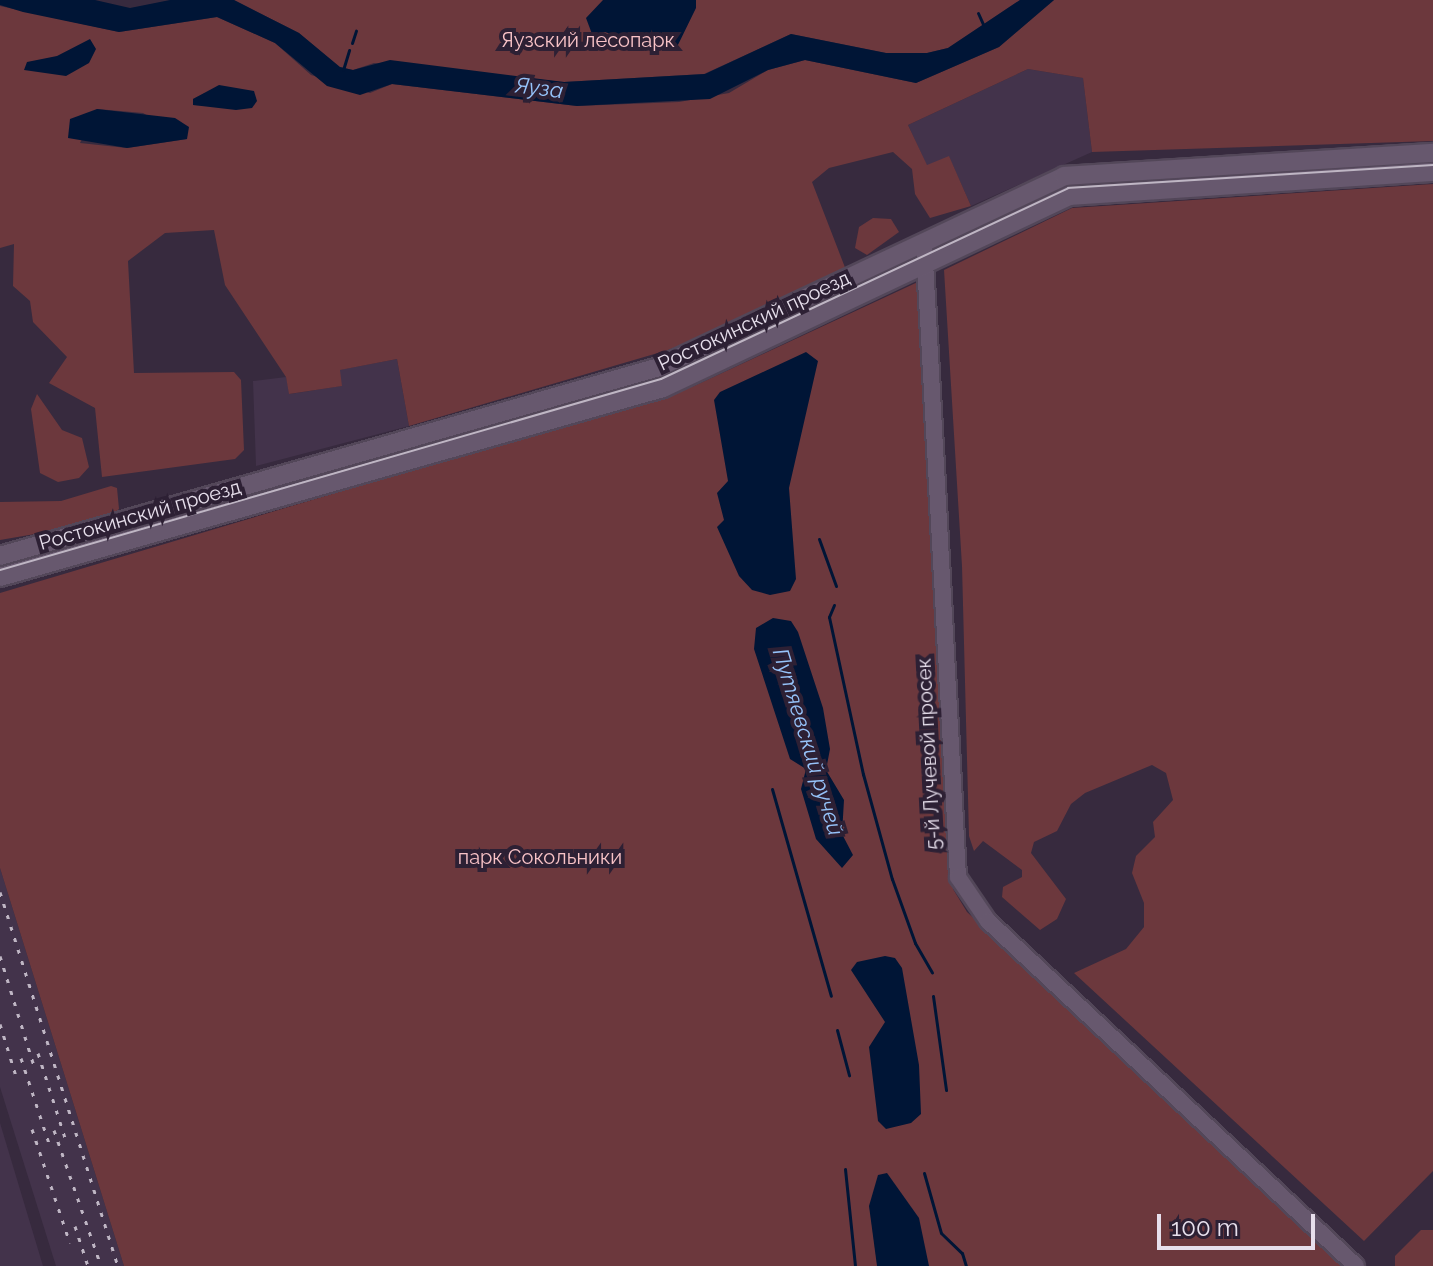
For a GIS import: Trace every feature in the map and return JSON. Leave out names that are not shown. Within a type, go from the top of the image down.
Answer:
[{"type":"main road","name":"Ростокинский проезд","points":[[0,556],[659,367],[924,243],[1037,186],[1079,173],[1433,153]]},
{"type":"main road","name":"Ростокинский проезд","points":[[0,577],[663,388],[1083,193],[1433,172]]},
{"type":"main road","points":[[292,473],[298,493]]},
{"type":"main road","points":[[137,517],[143,537]]},
{"type":"street","name":"5-й Лучевой просек","points":[[924,243],[928,263],[958,877],[988,921],[1356,1266]]},
{"type":"shaded area","points":[[1028,69],[1083,78],[1092,152],[971,206],[949,157],[927,166],[908,125]]},
{"type":"shaded area","points":[[397,359],[409,426],[256,466],[253,381],[286,377],[290,394],[341,386],[339,370]]},
{"type":"shaded area","points":[[0,868],[124,1266],[56,1266],[0,1087]]},
{"type":"shaded area","points":[[0,1123],[43,1266],[0,1266]]},
{"type":"green space","name":"Яузский лесопарк","points":[[234,0],[1020,0],[948,48],[927,53],[886,53],[791,34],[704,74],[564,82],[374,63],[353,70],[339,67],[299,33]]},
{"type":"green space","points":[[1054,0],[1433,0],[1433,141],[1092,152],[1083,78],[1028,69],[908,125],[927,165],[949,156],[971,206],[930,218],[915,194],[912,169],[893,152],[829,168],[812,182],[846,270],[755,315],[668,350],[409,426],[397,359],[340,370],[342,386],[289,394],[286,377],[225,285],[214,230],[165,233],[128,261],[134,373],[234,372],[241,380],[244,450],[235,459],[102,477],[95,408],[49,383],[67,357],[33,322],[30,301],[13,286],[14,244],[0,248],[0,6],[119,32],[217,17],[275,43],[311,75],[370,93],[392,84],[577,106],[679,102],[729,93],[768,70],[805,60],[916,83],[999,47]],"holes":[[[205,93],[252,108],[193,105],[193,99]],[[97,109],[143,113],[187,139],[127,148],[80,143]]]},
{"type":"green space","points":[[1433,184],[1433,1171],[1364,1241],[1074,973],[1126,949],[1144,927],[1144,903],[1132,873],[1136,856],[1155,837],[1153,822],[1173,800],[1166,773],[1152,765],[1085,793],[1071,804],[1057,831],[1034,842],[1031,853],[1066,899],[1057,919],[1040,930],[1002,897],[1003,887],[1022,877],[1022,870],[983,841],[974,851],[969,836],[962,566],[944,270],[1072,208]]},
{"type":"green space","points":[[873,218],[891,219],[899,232],[867,255],[855,248],[859,227]]},
{"type":"green space","name":"парк Сокольники","points":[[920,281],[953,889],[967,912],[1353,1266],[124,1266],[0,868],[0,593],[694,386]]},
{"type":"green space","points":[[37,394],[62,430],[82,438],[89,467],[79,478],[58,482],[40,473],[31,409]]},
{"type":"green space","points":[[111,486],[117,488],[119,509],[115,512],[64,529],[0,540],[0,502],[61,501]]},
{"type":"green space","points":[[1421,1230],[1433,1230],[1433,1266],[1395,1266],[1395,1256]]},
{"type":"water","name":"Яуза","points":[[0,0],[95,0],[130,8],[170,0],[234,0],[299,33],[340,67],[353,70],[390,60],[564,82],[705,74],[791,34],[886,53],[927,53],[948,48],[1020,0],[1054,0],[999,47],[916,83],[805,60],[768,70],[710,99],[577,106],[392,84],[360,95],[327,86],[275,43],[217,17],[119,32],[23,12],[0,5]]},
{"type":"water","points":[[603,0],[696,0],[696,8],[675,51],[662,39],[649,47],[605,32],[592,34],[586,18]]},
{"type":"water","points":[[90,39],[96,49],[89,63],[66,76],[24,70],[27,62],[57,56]]},
{"type":"water","points":[[219,85],[254,91],[257,101],[252,108],[236,110],[193,105],[193,99]]},
{"type":"water","points":[[97,109],[175,118],[189,127],[187,139],[127,148],[68,138],[70,119]]},
{"type":"water","points":[[806,352],[818,361],[789,488],[796,579],[790,591],[770,595],[752,590],[739,576],[717,527],[724,520],[717,493],[728,481],[714,400],[720,392]]},
{"type":"water","name":"Путяевский ручей","points":[[773,618],[791,621],[798,632],[823,708],[830,749],[826,770],[844,800],[842,834],[853,855],[842,868],[816,839],[801,789],[806,769],[790,759],[754,649],[756,628]]},
{"type":"water","points":[[885,956],[895,958],[902,968],[919,1065],[921,1114],[911,1123],[886,1129],[878,1121],[869,1047],[885,1022],[851,970],[857,962]]},
{"type":"water","points":[[887,1173],[919,1218],[929,1266],[877,1266],[869,1206],[878,1175]]},
{"type":"waterway","points":[[978,13],[983,24]]},
{"type":"waterway","points":[[352,43],[356,31]]},
{"type":"waterway","points":[[343,70],[349,50]]},
{"type":"waterway","points":[[819,539],[836,586]]},
{"type":"waterway","points":[[834,605],[829,617],[863,774],[892,879],[915,943],[932,973]]},
{"type":"waterway","points":[[772,789],[831,996]]},
{"type":"waterway","points":[[933,996],[946,1090]]},
{"type":"waterway","points":[[837,1030],[849,1075]]},
{"type":"waterway","points":[[845,1169],[855,1266]]},
{"type":"waterway","points":[[924,1173],[941,1233],[962,1253],[966,1266]]},
{"type":"tram line","points":[[0,570],[661,379],[1068,188],[1433,165]]},
{"type":"railway","points":[[0,892],[118,1266]]},
{"type":"railway","points":[[0,956],[35,1069]]},
{"type":"railway","points":[[0,1024],[16,1076]]},
{"type":"railway","points":[[38,1053],[66,1141]]},
{"type":"railway","points":[[21,1058],[50,1146]]},
{"type":"railway","points":[[32,1129],[70,1243]]},
{"type":"railway","points":[[54,1130],[101,1266]]},
{"type":"railway","points":[[75,1226],[88,1266]]}]
